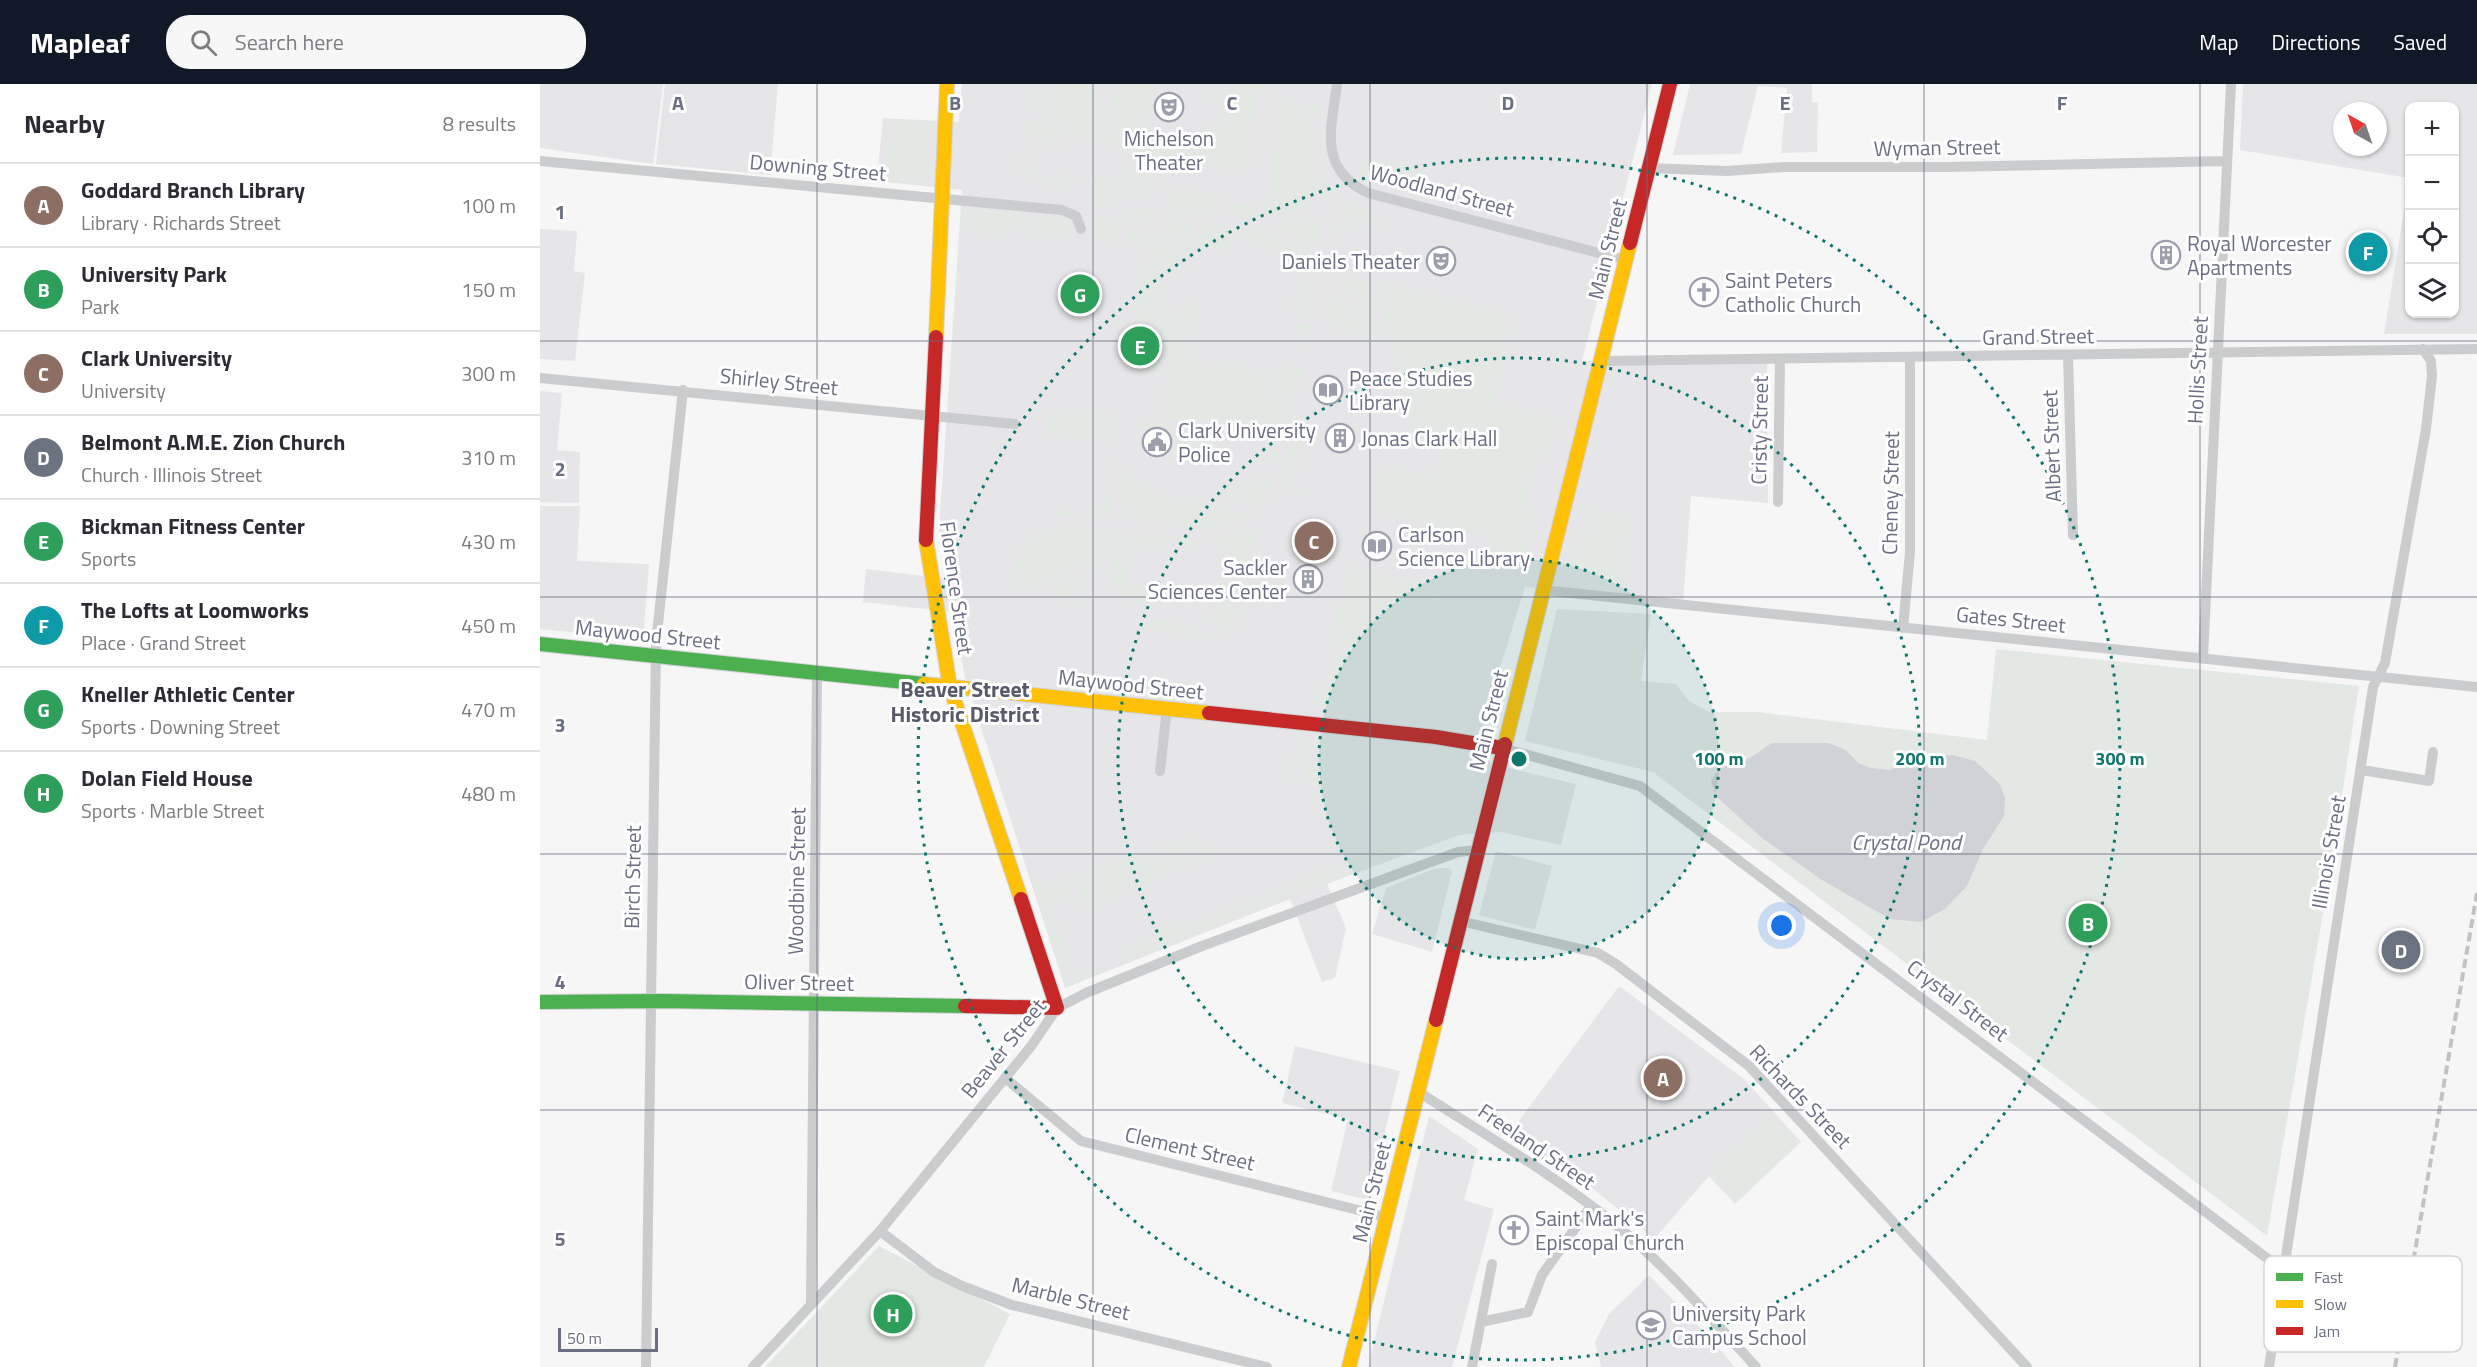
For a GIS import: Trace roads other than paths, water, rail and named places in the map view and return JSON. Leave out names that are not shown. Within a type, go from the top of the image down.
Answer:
[{"type":"street","name":"Florence Street","points":[[947,84],[933,417],[925,532],[950,687],[1057,1008]]},
{"type":"street","name":"Woodland Street","points":[[1337,84],[1332,152],[1339,172],[1357,188],[1368,193],[1626,260]]},
{"type":"street","name":"Main Street","points":[[1349,1367],[1502,748],[1670,84]]},
{"type":"street","name":"Hollis Street","points":[[2203,657],[2231,84]]},
{"type":"street","name":"Downing Street","points":[[540,161],[1067,211],[1079,219],[1081,229]]},
{"type":"street","name":"Wyman Street","points":[[1648,168],[1727,171],[1785,167],[2226,162]]},
{"type":"street","name":"Illinois Street","points":[[2285,1256],[2373,687],[2385,663],[2426,429],[2432,376],[2431,361],[2423,349]]},
{"type":"street","name":"Grand Street","points":[[1600,362],[2477,349]]},
{"type":"street","name":"Albert Street","points":[[2068,356],[2073,535]]},
{"type":"street","name":"Cheney Street","points":[[1903,628],[1910,552],[1910,357]]},
{"type":"street","name":"Cristy Street","points":[[1778,502],[1780,359]]},
{"type":"street","name":"Shirley Street","points":[[540,378],[683,390],[1015,424]]},
{"type":"street","name":"Birch Street","points":[[646,1367],[656,656],[683,390]]},
{"type":"street","name":"Gates Street","points":[[1542,590],[2477,687]]},
{"type":"street","name":"Maywood Street","points":[[540,644],[1436,737],[1502,748]]},
{"type":"street","name":"Woodbine Street","points":[[811,1305],[818,673]]},
{"type":"street","points":[[1160,771],[1167,709]]},
{"type":"street","name":"Crystal Street","points":[[1502,748],[1640,786],[2264,1257]]},
{"type":"street","points":[[2362,770],[2429,781],[2433,752]]},
{"type":"street","name":"Beaver Street","points":[[753,1367],[880,1231],[1005,1078],[1057,1008],[1086,993],[1202,946],[1458,852],[1478,850]]},
{"type":"street","name":"Richards Street","points":[[1460,921],[1599,954],[1616,964],[1749,1066],[2027,1367]]},
{"type":"street","name":"Oliver Street","points":[[540,1002],[650,1001],[1057,1008]]},
{"type":"street","name":"Clement Street","points":[[1005,1078],[1081,1141],[1386,1217]]},
{"type":"street","name":"Freeland Street","points":[[1417,1092],[1537,1168],[1591,1206],[1670,1274],[1756,1367]]},
{"type":"street","points":[[1481,1322],[1527,1312],[1542,1275],[1591,1206]]},
{"type":"street","name":"Marble Street","points":[[880,1231],[934,1272],[986,1296],[1012,1305],[1267,1367]]},
{"type":"street","points":[[1472,1367],[1492,1264]]},
{"type":"street","name":"Illinois Street","points":[[2269,1367],[2271,1352]]},
{"type":"water","name":"Crystal Pond","points":[[1772,743],[1829,743],[1846,750],[1858,763],[1871,768],[1890,770],[1918,758],[1953,755],[1975,761],[2000,784],[2005,798],[2004,816],[1983,849],[1967,886],[1945,909],[1921,922],[1890,919],[1822,880],[1762,838],[1717,797],[1711,781],[1720,769],[1751,757]]},
{"type":"railway","points":[[2414,1256],[2477,893]]},
{"type":"railway","points":[[2395,1367],[2398,1352]]},
{"type":"place","name":"Michelson Theater","points":[[1169,107]]},
{"type":"place","name":"The Lofts at Loomworks","points":[[2368,252]]},
{"type":"place","name":"Royal Worcester Apartments","points":[[2166,255]]},
{"type":"place","name":"Daniels Theater","points":[[1441,261]]},
{"type":"place","name":"Saint Peters Catholic Church","points":[[1704,292]]},
{"type":"place","name":"Kneller Athletic Center","points":[[1080,294]]},
{"type":"place","name":"Bickman Fitness Center","points":[[1140,346]]},
{"type":"place","name":"Peace Studies Library","points":[[1328,390]]},
{"type":"place","name":"Jonas Clark Hall","points":[[1340,438]]},
{"type":"place","name":"Clark University Police","points":[[1157,442]]},
{"type":"place","name":"Clark University","points":[[1314,541]]},
{"type":"place","name":"Carlson Science Library","points":[[1377,546]]},
{"type":"place","name":"Sackler Sciences Center","points":[[1308,579]]},
{"type":"place","name":"University Park","points":[[2088,923]]},
{"type":"place","name":"Belmont A.M.E. Zion Church","points":[[2401,950]]},
{"type":"place","name":"Goddard Branch Library","points":[[1663,1078]]},
{"type":"place","name":"Saint Mark's Episcopal Church","points":[[1514,1230]]},
{"type":"place","name":"Dolan Field House","points":[[893,1314]]},
{"type":"place","name":"University Park Campus School","points":[[1651,1325]]},
{"type":"district","name":"Beaver Street Historic District","points":[[965,702]]}]
